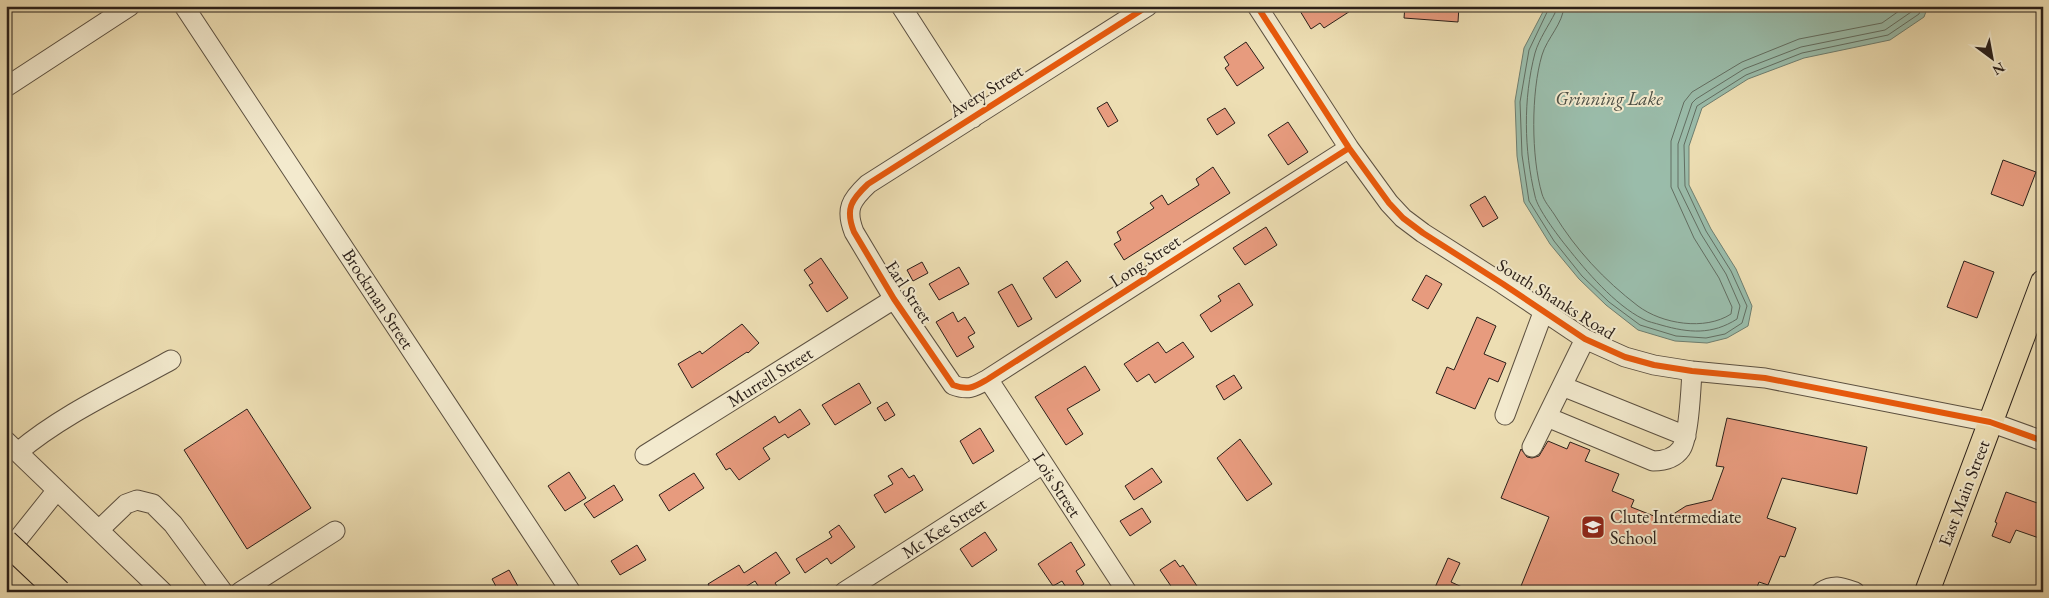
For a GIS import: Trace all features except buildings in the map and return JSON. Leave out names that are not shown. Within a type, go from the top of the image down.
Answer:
[{"type":"main road","name":"East Main Street","points":[[1927,592],[2043,282]]},
{"type":"main road","points":[[6,542],[60,592]]},
{"type":"street","points":[[6,87],[130,6]]},
{"type":"street","name":"Brockman Street","points":[[184,6],[571,592]]},
{"type":"street","points":[[901,6],[973,118]]},
{"type":"street","name":"Avery Street","points":[[850,210],[853,197],[868,184],[1148,6]]},
{"type":"street","name":"South Shanks Road","points":[[1258,6],[1349,148],[1402,218],[1444,247],[1544,310],[1585,339],[1625,357],[1654,365],[1692,371],[1766,378],[1990,422],[2043,441]]},
{"type":"street","name":"Long Street","points":[[953,385],[964,389],[988,379],[1349,148]]},
{"type":"street","name":"Earl Street","points":[[850,210],[850,222],[854,232],[894,299],[953,385]]},
{"type":"street","name":"Murrell Street","points":[[645,455],[894,299]]},
{"type":"street","points":[[1505,415],[1544,310]]},
{"type":"street","points":[[1532,447],[1585,339]]},
{"type":"street","points":[[163,592],[12,447],[38,435],[171,360]]},
{"type":"street","points":[[1547,417],[1653,461],[1662,461],[1675,456],[1682,448],[1686,436],[1692,371]]},
{"type":"street","name":"Lois Street","points":[[988,379],[1127,592]]},
{"type":"street","points":[[1562,386],[1686,436]]},
{"type":"street","name":"Mc Kee Street","points":[[844,592],[1043,464]]},
{"type":"street","points":[[6,554],[57,490]]},
{"type":"street","points":[[99,530],[126,504],[137,500],[153,504],[173,524],[223,592]]},
{"type":"street","points":[[240,592],[335,531]]},
{"type":"street","points":[[1821,592],[1830,586],[1840,586],[1855,592]]},
{"type":"water","name":"Grinning Lake","points":[[1546,6],[1928,6],[1924,17],[1890,40],[1804,58],[1748,79],[1702,108],[1689,146],[1689,185],[1711,229],[1736,269],[1752,306],[1748,326],[1727,338],[1707,343],[1675,341],[1638,330],[1606,305],[1579,279],[1550,244],[1524,202],[1517,156],[1515,101],[1524,48]]},
{"type":"cycle path","points":[[1148,6],[868,184],[857,195],[851,205],[850,217],[854,232],[894,299],[953,385],[963,388],[971,387],[988,379],[1349,148]]},
{"type":"cycle path","points":[[1257,6],[1349,148],[1389,203],[1403,218],[1585,339],[1625,357],[1654,365],[1692,371],[1765,378],[1990,422],[2043,441]]},
{"type":"place","name":"Clute Intermediate School","points":[[1593,527]]}]
